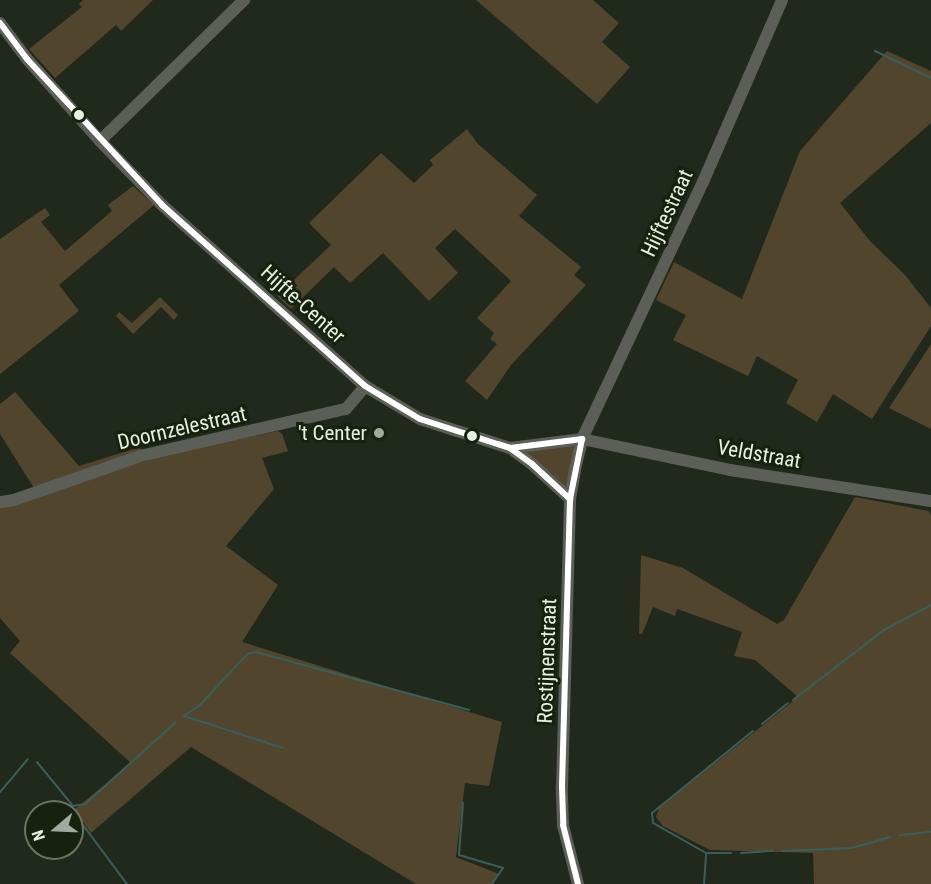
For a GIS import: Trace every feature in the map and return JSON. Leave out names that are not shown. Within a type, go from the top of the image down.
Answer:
[{"type":"street","points":[[100,141],[244,0]]},
{"type":"street","name":"Hijftestraat","points":[[582,440],[703,182],[782,0]]},
{"type":"street","name":"Hijfte-Center","points":[[0,23],[27,59],[100,141],[162,205],[365,386],[420,419],[510,448],[532,464],[570,499]]},
{"type":"street","name":"Doornzelestraat","points":[[0,502],[14,500],[140,456],[346,409],[365,386]]},
{"type":"street","name":"Hijfte-Center","points":[[510,448],[582,440]]},
{"type":"street","name":"Rostijnenstraat","points":[[578,884],[563,825],[562,787],[570,499],[582,440]]},
{"type":"street","name":"Veldstraat","points":[[582,440],[730,470],[931,501]]},
{"type":"shaded area","points":[[83,0],[153,0],[121,31],[116,25],[55,78],[29,49],[82,7],[79,4]]},
{"type":"shaded area","points":[[476,0],[593,0],[619,23],[602,42],[630,67],[597,104]]},
{"type":"shaded area","points":[[887,51],[931,71],[931,123],[840,203],[870,241],[905,275],[931,308],[931,326],[872,419],[833,394],[817,422],[786,403],[798,380],[757,356],[748,376],[673,340],[686,315],[656,300],[674,262],[742,299],[800,151]]},
{"type":"shaded area","points":[[467,129],[478,144],[537,195],[519,216],[581,267],[574,275],[586,285],[511,365],[487,400],[465,381],[497,344],[490,339],[494,333],[477,318],[511,281],[455,229],[435,248],[458,273],[429,301],[383,253],[350,283],[334,267],[291,309],[277,296],[331,245],[309,223],[381,153],[414,183],[433,165],[430,160]]},
{"type":"shaded area","points":[[133,186],[154,205],[59,285],[79,311],[0,374],[0,239],[45,208],[50,215],[41,222],[65,251],[112,211],[108,205]]},
{"type":"shaded area","points":[[160,297],[178,315],[174,320],[161,307],[133,334],[116,316],[119,312],[132,323]]},
{"type":"shaded area","points":[[931,344],[931,429],[889,408]]},
{"type":"shaded area","points":[[15,392],[79,466],[137,448],[148,450],[34,488],[0,434],[0,404]]},
{"type":"shaded area","points":[[278,431],[282,434],[288,451],[262,458],[274,489],[226,546],[278,585],[242,642],[502,722],[489,786],[465,783],[456,857],[499,874],[493,884],[416,884],[191,747],[91,833],[84,824],[84,802],[131,763],[10,653],[20,641],[0,618],[0,506],[167,454]]},
{"type":"shaded area","points":[[582,439],[570,499],[510,448]]},
{"type":"shaded area","points":[[855,497],[929,511],[931,515],[931,884],[814,884],[813,853],[710,850],[663,826],[656,817],[659,808],[798,697],[755,660],[734,656],[742,632],[677,609],[675,616],[653,607],[642,634],[639,634],[641,555],[683,568],[777,624],[784,620]]},
{"type":"waterway","points":[[875,51],[931,78]]},
{"type":"waterway","points":[[793,700],[884,630],[931,605]]},
{"type":"waterway","points":[[184,716],[199,706],[247,654],[256,652],[469,710]]},
{"type":"waterway","points":[[762,724],[788,703]]},
{"type":"waterway","points":[[184,716],[283,748]]},
{"type":"waterway","points":[[37,762],[73,806],[85,804],[176,722]]},
{"type":"waterway","points":[[731,853],[706,853],[653,823],[652,813],[753,731]]},
{"type":"waterway","points":[[0,792],[28,759]]},
{"type":"waterway","points":[[463,803],[459,855],[503,868],[492,884]]},
{"type":"waterway","points":[[84,826],[127,884]]},
{"type":"waterway","points":[[900,835],[931,832]]},
{"type":"waterway","points":[[783,851],[852,848],[890,837]]},
{"type":"waterway","points":[[741,853],[773,851]]},
{"type":"waterway","points":[[704,884],[706,854]]},
{"type":"transit line","points":[[0,23],[27,59],[162,205],[365,386],[420,419],[510,448],[582,439],[570,499],[562,787],[563,825],[578,884]]},
{"type":"transit line","points":[[498,444],[510,448],[532,464],[570,499]]},
{"type":"place","name":"'t Center","points":[[379,433]]}]
